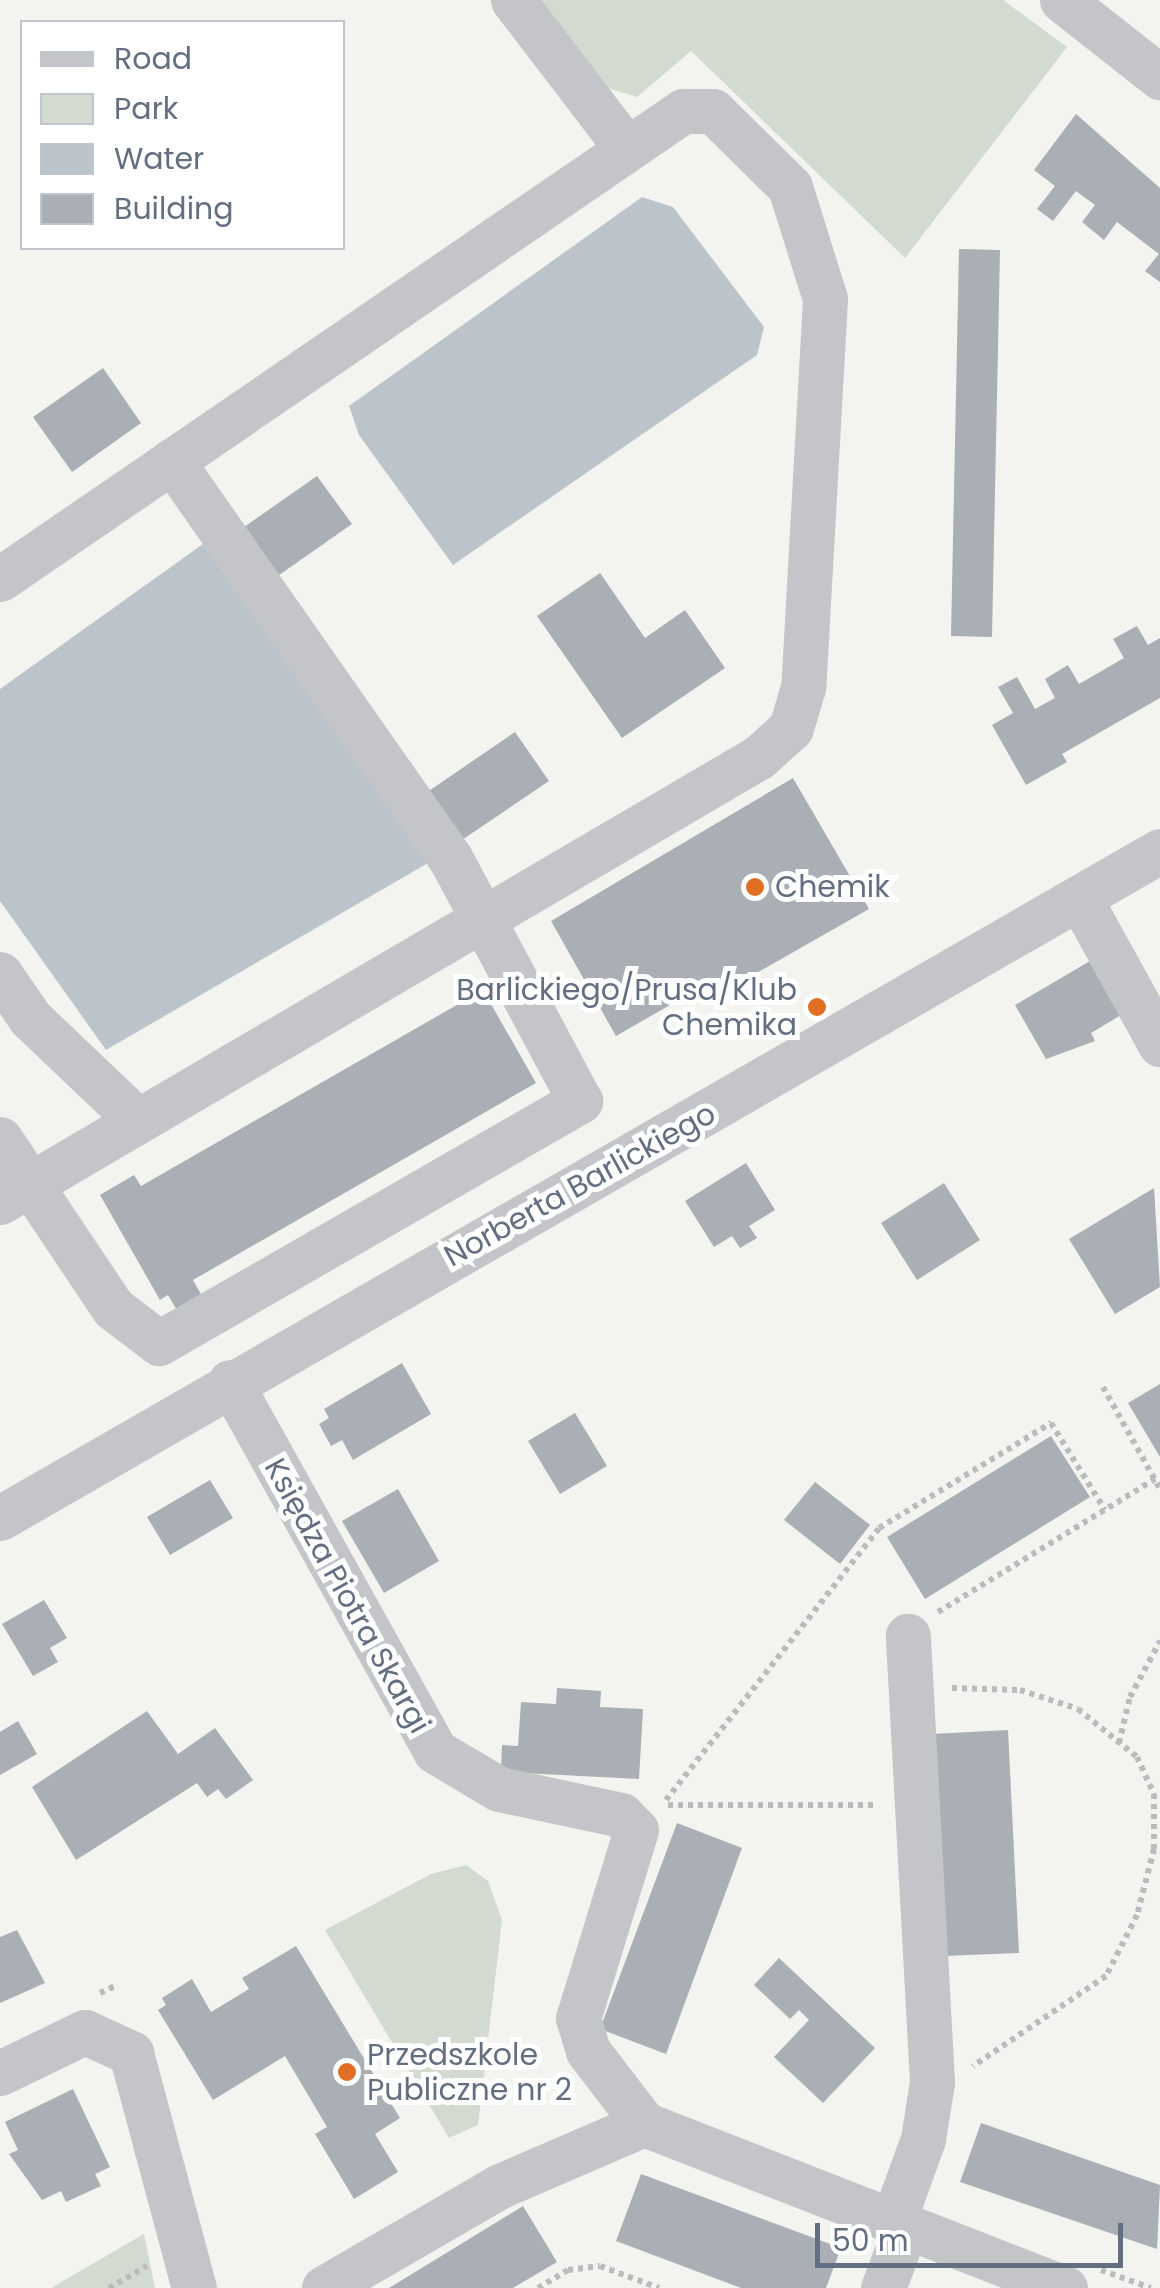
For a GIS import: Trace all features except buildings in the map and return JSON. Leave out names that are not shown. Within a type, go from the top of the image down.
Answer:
[{"type":"street","points":[[512,0],[624,144]]},
{"type":"street","points":[[1090,9],[1160,77]]},
{"type":"street","points":[[0,578],[624,144],[684,110],[713,111],[790,187],[811,235],[825,299],[804,687],[791,728],[759,757],[16,1192]]},
{"type":"street","points":[[0,1139],[16,1192],[113,1308],[159,1343],[580,1102],[479,921],[450,858],[172,461]]},
{"type":"street","name":"Norberta Barlickiego","points":[[0,1518],[230,1382],[1160,851]]},
{"type":"street","points":[[1080,898],[1160,1044]]},
{"type":"street","points":[[0,974],[30,1018],[138,1121]]},
{"type":"street","name":"Księdza Piotra Skargi","points":[[230,1382],[435,1751],[498,1789],[620,1815],[636,1830],[578,2018],[588,2050],[644,2124]]},
{"type":"street","points":[[883,2288],[930,2095],[908,1636]]},
{"type":"street","points":[[0,2073],[85,2032],[131,2053],[194,2288]]},
{"type":"street","points":[[324,2288],[500,2186],[644,2124],[1065,2288]]},
{"type":"path","points":[[1102,1387],[1160,1489]]},
{"type":"path","points":[[917,1805],[662,1805],[879,1528],[1051,1423],[1105,1510]]},
{"type":"path","points":[[908,1636],[1155,1480]]},
{"type":"path","points":[[1120,1743],[1130,1697],[1160,1641]]},
{"type":"path","points":[[910,1687],[1020,1690],[1078,1710],[1137,1757],[1154,1794],[1151,1860],[1137,1915],[1106,1976],[930,2095]]},
{"type":"path","points":[[1151,1860],[1160,1862]]},
{"type":"path","points":[[109,2288],[158,2260]]},
{"type":"path","points":[[538,2288],[568,2270],[600,2266],[659,2288]]},
{"type":"green space","points":[[538,0],[1003,0],[1067,47],[905,258],[691,51],[637,97],[607,88]]},
{"type":"green space","points":[[466,1865],[488,1881],[502,1920],[478,2125],[449,2138],[325,1930],[431,1874]]},
{"type":"green space","points":[[144,2234],[155,2288],[51,2288]]},
{"type":"water","points":[[642,197],[673,207],[764,327],[757,355],[453,565],[359,435],[349,406]]},
{"type":"water","points":[[203,544],[428,863],[106,1050],[0,901],[0,689]]},
{"type":"place","name":"Chemik","points":[[755,887]]},
{"type":"place","name":"Barlickiego/Prusa/Klub Chemika","points":[[817,1007]]},
{"type":"place","name":"Przedszkole Publiczne nr 2","points":[[347,2072]]}]
